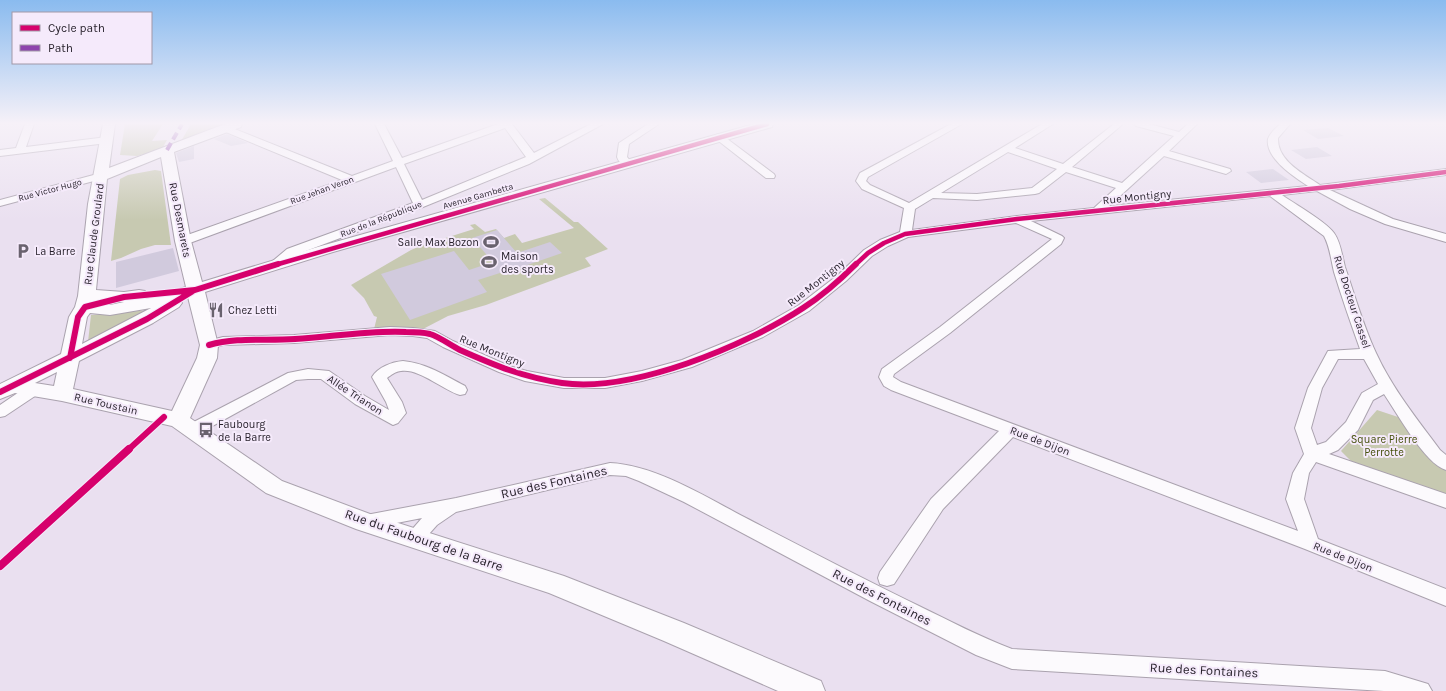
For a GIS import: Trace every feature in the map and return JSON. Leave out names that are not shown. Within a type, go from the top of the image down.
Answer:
[{"type":"main road","name":"Rue Claude Groulard","points":[[62,394],[78,317],[87,298],[104,156]]},
{"type":"main road","points":[[112,156],[120,158],[139,156]]},
{"type":"main road","points":[[101,176],[151,156]]},
{"type":"main road","name":"Rue Desmarets","points":[[168,156],[183,241],[195,290]]},
{"type":"main road","name":"Avenue Gambetta","points":[[195,290],[274,265],[326,245],[651,156]]},
{"type":"main road","points":[[87,298],[110,310],[152,303],[195,290]]},
{"type":"main road","points":[[87,298],[108,302],[124,296],[195,290]]},
{"type":"main road","points":[[185,425],[207,358],[209,345],[195,290]]},
{"type":"main road","points":[[4,387],[70,358],[148,318],[195,290]]},
{"type":"main road","name":"Rue Toustain","points":[[4,387],[62,394],[185,425]]},
{"type":"main road","name":"Rue du Faubourg de la Barre","points":[[185,425],[274,487],[364,522],[555,584],[674,632],[811,691]]},
{"type":"street","points":[[294,156],[352,180]]},
{"type":"street","points":[[395,156],[419,205]]},
{"type":"street","name":"Rue Jehan Veron","points":[[183,241],[417,156]]},
{"type":"street","name":"Rue de la République","points":[[326,245],[535,156]]},
{"type":"street","points":[[621,156],[623,161],[627,163]]},
{"type":"street","points":[[744,156],[770,176]]},
{"type":"street","points":[[898,156],[864,175],[861,180],[866,187],[910,207]]},
{"type":"street","points":[[905,234],[910,207],[996,156]]},
{"type":"street","points":[[1030,156],[1123,187]]},
{"type":"street","points":[[931,194],[938,196],[977,197],[1035,191],[1079,156]]},
{"type":"street","points":[[1096,212],[1157,156]]},
{"type":"street","points":[[1176,156],[1226,171]]},
{"type":"street","points":[[1277,156],[1286,165],[1319,188],[1381,218],[1408,228],[1446,238]]},
{"type":"street","name":"Rue Montigny","points":[[209,345],[223,341],[294,340],[390,330],[413,332],[430,334],[448,344],[504,369],[525,376],[564,382],[605,383],[642,376],[687,364],[758,334],[804,308],[842,278],[868,253],[884,243],[905,234],[1018,219],[1319,188],[1446,172]]},
{"type":"street","name":"Rue Victor Hugo","points":[[0,203],[101,176]]},
{"type":"street","name":"Rue Docteur Cassel","points":[[1272,193],[1321,226],[1329,234],[1334,244],[1337,260],[1354,315],[1369,354],[1386,386],[1434,454],[1446,464]]},
{"type":"street","name":"Rue de Dijon","points":[[1018,219],[1052,234],[1058,238],[1057,241],[951,325],[888,372],[886,377],[889,382],[1446,598]]},
{"type":"street","points":[[1312,454],[1303,428],[1315,388],[1333,354],[1369,354]]},
{"type":"street","name":"Allée Trianon","points":[[185,425],[293,376],[308,374],[324,374],[360,400],[393,419],[398,413],[394,402],[379,377],[386,371],[395,367],[406,365],[460,390]]},
{"type":"street","points":[[1310,544],[1296,499],[1301,473],[1312,454],[1332,446],[1352,426],[1367,397],[1386,386]]},
{"type":"street","points":[[0,412],[33,390]]},
{"type":"street","points":[[887,578],[937,504],[1010,430]]},
{"type":"street","points":[[1312,454],[1446,501]]},
{"type":"street","name":"Rue des Fontaines","points":[[364,522],[456,505],[610,469],[626,470],[645,476],[690,497],[877,595],[983,648],[1012,658],[1385,681],[1421,691]]},
{"type":"street","points":[[415,538],[431,520],[456,505]]},
{"type":"green space","points":[[155,170],[161,171],[171,245],[155,245],[111,261],[120,179],[128,175]]},
{"type":"green space","name":"Maison des sports","points":[[545,198],[574,222],[578,222],[608,249],[585,258],[591,266],[486,305],[448,316],[423,329],[393,327],[374,329],[377,317],[374,316],[364,298],[351,285],[411,250],[435,240],[436,241],[474,229],[470,225],[475,224],[485,232],[496,229],[504,238],[515,234],[522,243],[574,228],[539,199]]},
{"type":"green space","points":[[150,310],[88,342],[91,315]]},
{"type":"green space","name":"Square Pierre Perrotte","points":[[1377,410],[1398,417],[1422,449],[1446,471],[1446,496],[1354,464],[1341,451]]},
{"type":"building","points":[[177,156],[194,156],[194,159],[179,162]]},
{"type":"building","points":[[1301,156],[1330,156],[1306,159]]},
{"type":"building","points":[[1273,169],[1289,180],[1261,183],[1246,172]]},
{"type":"building","name":"Maison des sports","points":[[497,230],[517,253],[550,242],[562,253],[478,280],[487,292],[410,320],[381,274],[454,251],[469,270],[493,262],[472,238]]},
{"type":"building","points":[[173,248],[179,271],[116,288],[116,262]]},
{"type":"cycle path","points":[[70,358],[78,317],[85,307],[124,297],[195,290],[327,249],[653,156]]},
{"type":"cycle path","points":[[209,345],[223,341],[294,339],[390,331],[413,332],[430,334],[448,344],[504,369],[525,376],[564,383],[605,383],[642,376],[687,364],[758,334],[804,308],[842,278],[868,253],[884,243],[905,234],[1017,219],[1339,186],[1446,172]]},
{"type":"cycle path","points":[[0,392],[147,319],[193,291]]},
{"type":"cycle path","points":[[0,566],[164,417]]},
{"type":"place","name":"Salle Max Bozon","points":[[491,242]]},
{"type":"place","name":"La Barre","points":[[23,251]]},
{"type":"place","name":"Maison des sports","points":[[489,262]]},
{"type":"place","name":"Chez Letti","points":[[216,310]]},
{"type":"place","name":"Faubourg de la Barre","points":[[206,430]]}]
